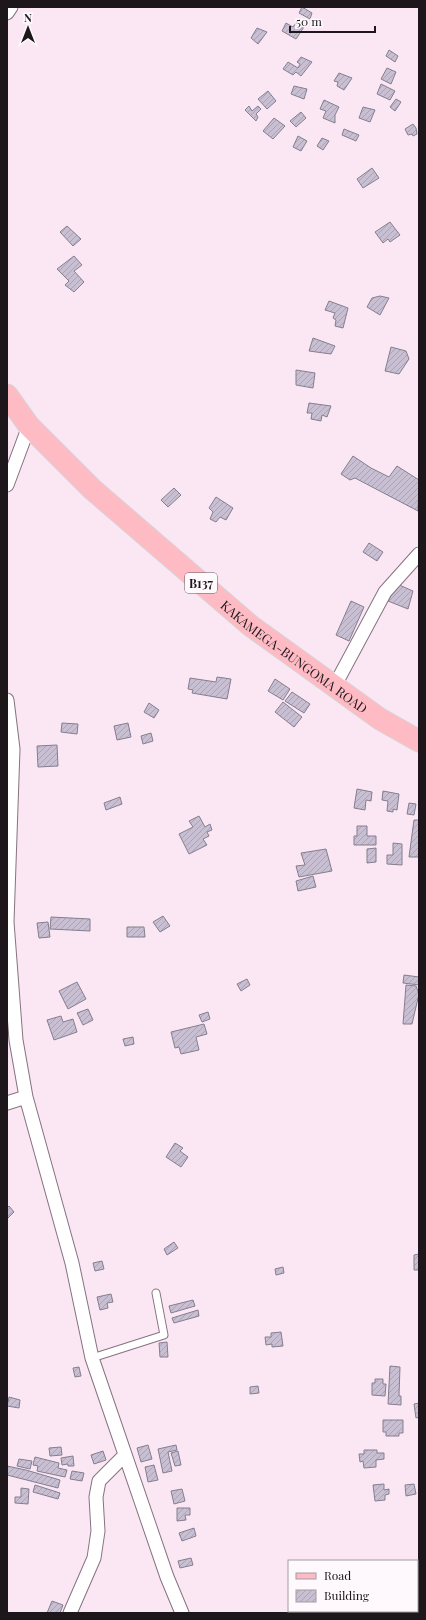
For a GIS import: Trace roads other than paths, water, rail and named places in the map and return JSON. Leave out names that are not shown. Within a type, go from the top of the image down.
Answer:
[{"type":"main road","name":"KAKAMEGA-BUNGOMA ROAD","points":[[7,395],[29,426],[92,489],[251,626],[380,719],[419,741]]},
{"type":"street","points":[[7,13],[11,7]]},
{"type":"street","points":[[7,485],[29,426]]},
{"type":"street","points":[[334,687],[385,592],[419,554]]},
{"type":"street","points":[[7,700],[13,749],[7,922],[16,1040],[26,1097],[72,1263],[92,1358],[167,1577],[182,1613]]},
{"type":"street","points":[[7,1103],[26,1097]]},
{"type":"street","points":[[70,1613],[94,1558],[98,1531],[96,1497],[99,1481],[125,1455]]},
{"type":"lane","points":[[92,1358],[164,1335],[156,1293]]}]
